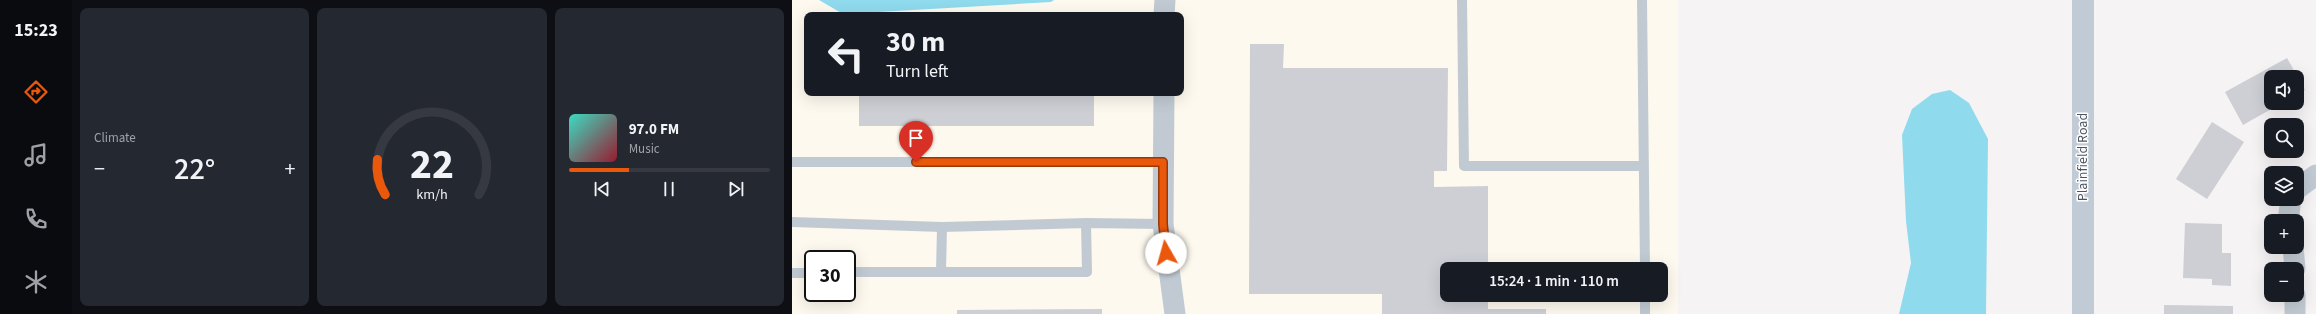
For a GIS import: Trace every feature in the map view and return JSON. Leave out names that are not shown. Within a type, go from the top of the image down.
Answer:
[{"type":"main road","name":"Plainfield Road","points":[[2083,0],[2083,314]]},
{"type":"street","points":[[1164,0],[1164,12]]},
{"type":"street","points":[[1164,96],[1163,224],[1175,314]]},
{"type":"street","points":[[2304,184],[2316,176]]},
{"type":"street","points":[[2295,302],[2295,314]]},
{"type":"lane","points":[[1462,0],[1464,166],[1643,166]]},
{"type":"lane","points":[[1642,0],[1645,262]]},
{"type":"lane","points":[[792,162],[1163,162]]},
{"type":"lane","points":[[792,222],[942,227],[1086,223],[1163,224]]},
{"type":"lane","points":[[856,272],[1087,272],[1086,223]]},
{"type":"lane","points":[[941,272],[942,227]]},
{"type":"lane","points":[[792,273],[804,272]]},
{"type":"lane","points":[[1645,302],[1645,314]]},
{"type":"shaded area","points":[[792,0],[1678,0],[1678,314],[792,314]]},
{"type":"water","points":[[819,0],[1054,0],[1051,2],[878,12],[840,12]]},
{"type":"water","points":[[1950,90],[1969,103],[1988,139],[1986,314],[1899,314],[1911,263],[1906,221],[1902,135],[1912,109],[1932,94]]},
{"type":"building","points":[[1250,44],[1284,44],[1283,68],[1448,68],[1447,171],[1434,171],[1434,187],[1488,186],[1488,262],[1440,262],[1440,302],[1488,302],[1488,309],[1546,309],[1546,314],[1382,314],[1382,294],[1249,294]]},
{"type":"building","points":[[2287,58],[2294,70],[2265,70]]},
{"type":"building","points":[[2264,71],[2264,110],[2270,110],[2243,125],[2225,92]]},
{"type":"building","points":[[859,96],[1094,96],[1094,126],[859,126]]},
{"type":"building","points":[[2212,122],[2244,142],[2207,199],[2176,179]]},
{"type":"building","points":[[2185,223],[2222,224],[2222,253],[2231,253],[2231,286],[2212,285],[2212,279],[2183,278]]},
{"type":"building","points":[[2164,305],[2233,306],[2233,314],[2164,314]]},
{"type":"building","points":[[1102,309],[1102,314],[957,314],[957,310]]},
{"type":"route","points":[[916,162],[1163,162],[1163,224],[1166,253]]}]
